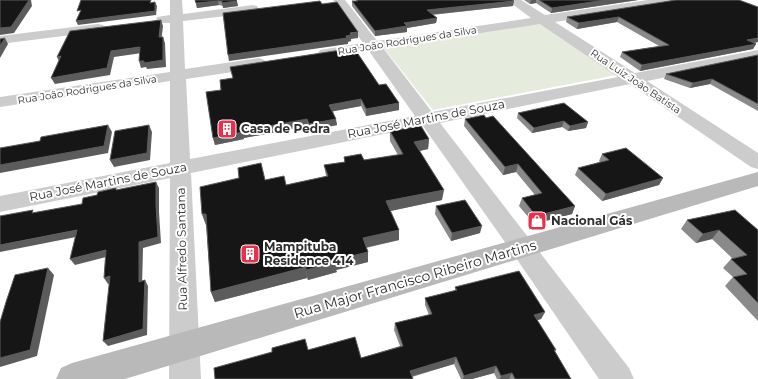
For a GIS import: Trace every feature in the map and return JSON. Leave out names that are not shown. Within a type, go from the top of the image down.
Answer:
[{"type":"main road","name":"Rua Major Francisco Ribeiro Martins","points":[[72,379],[758,178]]},
{"type":"street","points":[[339,0],[618,379]]},
{"type":"street","name":"Rua Luiz João Batista","points":[[513,0],[758,162]]},
{"type":"street","name":"Rua João Rodrigues da Silva","points":[[310,55],[672,0]]},
{"type":"street","points":[[153,22],[176,9],[267,8]]},
{"type":"street","name":"Rua Alfredo Santana","points":[[176,9],[185,379]]},
{"type":"street","points":[[0,40],[107,27]]},
{"type":"street","name":"Rua José Martins de Souza","points":[[0,204],[758,54]]},
{"type":"street","name":"Rua João Rodrigues da Silva","points":[[0,102],[271,61]]},
{"type":"green space","points":[[542,21],[622,74],[433,110],[382,46]]},
{"type":"building","points":[[0,0],[29,0],[11,27],[0,28]]},
{"type":"building","points":[[81,0],[151,0],[150,3],[155,2],[155,11],[76,21],[81,10],[77,11]]},
{"type":"building","points":[[195,0],[237,1],[222,3],[222,1],[218,1],[196,3]]},
{"type":"building","points":[[357,0],[514,1],[427,10],[437,18],[404,23],[407,26],[375,31],[352,1],[358,1]]},
{"type":"building","points":[[539,0],[605,0],[552,8]]},
{"type":"building","points":[[676,0],[739,0],[758,7],[758,38],[747,40],[756,44],[642,65],[622,52],[669,45],[619,17],[579,23],[567,17]]},
{"type":"building","points":[[320,1],[322,4],[337,2],[358,32],[350,33],[351,35],[346,36],[347,38],[228,55],[223,13]]},
{"type":"building","points":[[161,20],[159,37],[163,37],[163,60],[144,63],[144,61],[139,61],[140,47],[111,51],[107,68],[51,78],[61,56],[57,57],[70,31]]},
{"type":"building","points":[[5,38],[0,46],[0,39]]},
{"type":"building","points":[[354,48],[379,85],[386,84],[399,103],[366,109],[361,99],[329,105],[336,119],[309,124],[307,119],[213,138],[206,92],[221,90],[220,80],[233,78],[230,67]]},
{"type":"building","points":[[758,55],[758,104],[712,79],[693,83],[666,74]]},
{"type":"building","points":[[564,103],[588,122],[570,126],[564,121],[534,128],[518,113]]},
{"type":"building","points":[[484,115],[486,118],[493,116],[575,206],[536,216],[522,198],[542,193],[518,164],[505,167],[465,119]]},
{"type":"building","points":[[108,125],[104,146],[0,165],[0,148],[40,141],[41,137]]},
{"type":"building","points":[[149,125],[147,153],[110,160],[115,131]]},
{"type":"building","points":[[421,126],[429,139],[414,142],[444,190],[386,201],[399,230],[363,238],[368,252],[335,260],[336,262],[306,270],[306,267],[211,292],[206,214],[202,214],[200,187],[239,178],[238,168],[261,163],[265,180],[284,176],[286,185],[328,176],[324,165],[345,162],[344,157],[361,154],[364,160],[403,154],[390,131]]},
{"type":"building","points":[[626,148],[663,178],[606,194],[578,168],[609,160],[602,154]]},
{"type":"building","points":[[156,182],[158,237],[139,242],[139,282],[145,280],[143,329],[103,341],[110,276],[104,278],[106,250],[70,259],[77,230],[0,245],[0,216],[33,210],[32,213],[82,204],[83,198],[97,195],[98,192]]},
{"type":"building","points":[[465,200],[482,226],[452,233],[436,206]]},
{"type":"building","points":[[735,210],[758,230],[758,303],[733,277],[747,274],[731,259],[747,255],[719,230],[703,234],[687,220]]},
{"type":"building","points":[[48,268],[30,350],[0,358],[0,322],[15,275]]},
{"type":"building","points":[[519,271],[545,312],[534,315],[556,350],[554,350],[571,379],[515,379],[512,373],[501,376],[496,366],[464,376],[456,357],[410,371],[413,379],[215,379],[214,368],[272,352],[272,348],[305,339],[308,350],[355,337],[361,358],[403,346],[395,323],[432,314],[425,298],[457,290],[455,287]]},
{"type":"place","name":"Casa de Pedra","points":[[227,129]]},
{"type":"place","name":"Nacional Gás","points":[[537,221]]},
{"type":"place","name":"Mampituba Residence 414","points":[[250,254]]}]
